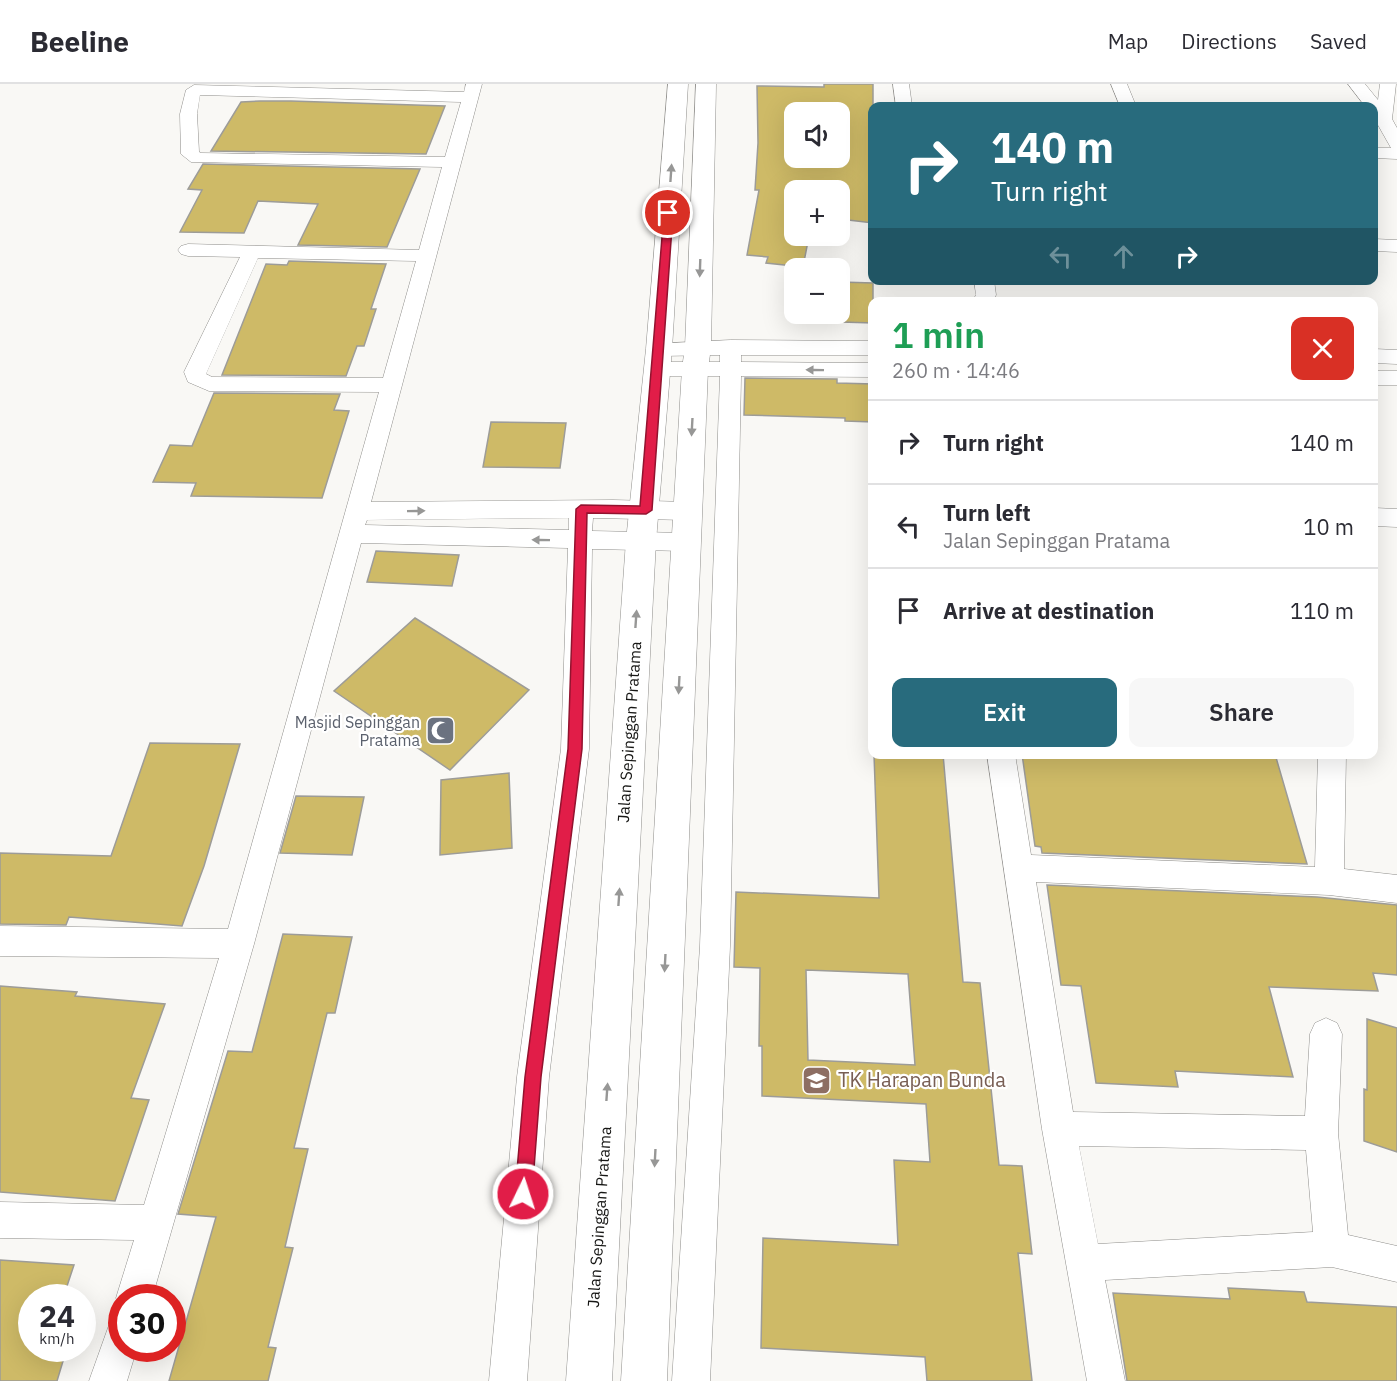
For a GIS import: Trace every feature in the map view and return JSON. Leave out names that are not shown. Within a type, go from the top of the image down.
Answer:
[{"type":"street","name":"Jalan Sepinggan Pratama","points":[[589,1381],[644,525],[678,84]]},
{"type":"street","points":[[691,1381],[715,946],[713,358],[706,84]]},
{"type":"street","points":[[901,84],[903,102]]},
{"type":"street","points":[[1119,84],[1126,102]]},
{"type":"street","points":[[1356,84],[1370,102]]},
{"type":"street","points":[[1384,119],[1388,84]]},
{"type":"street","points":[[138,1284],[239,944],[393,385],[427,256],[453,162],[472,90],[194,87],[188,110],[188,121],[190,154],[197,158],[453,162]]},
{"type":"street","points":[[1378,112],[1397,145]]},
{"type":"street","points":[[1378,153],[1397,154]]},
{"type":"street","points":[[1378,245],[1397,246]]},
{"type":"street","points":[[188,250],[427,256]]},
{"type":"street","points":[[251,253],[195,372],[195,377],[209,384],[393,385]]},
{"type":"street","points":[[658,359],[868,348]]},
{"type":"street","points":[[1378,356],[1397,357]]},
{"type":"street","points":[[713,358],[868,370]]},
{"type":"street","points":[[644,1381],[687,527],[713,358]]},
{"type":"street","points":[[1378,378],[1397,378]]},
{"type":"street","points":[[355,523],[581,509],[644,525],[687,527]]},
{"type":"street","points":[[508,1381],[533,1077],[575,749],[581,509]]},
{"type":"street","points":[[1378,517],[1397,518]]},
{"type":"street","points":[[355,523],[579,541],[644,525]]},
{"type":"street","points":[[1001,759],[1059,1129],[1106,1381]]},
{"type":"street","points":[[1329,880],[1332,759]]},
{"type":"street","points":[[1019,868],[1329,880],[1397,889]]},
{"type":"street","points":[[0,941],[239,944]]},
{"type":"street","points":[[1326,1034],[1321,1133],[1332,1250]]},
{"type":"street","points":[[1059,1129],[1321,1133]]},
{"type":"street","points":[[0,1220],[158,1223]]},
{"type":"street","points":[[1085,1263],[1332,1250],[1397,1264]]},
{"type":"street","points":[[108,1381],[114,1362]]},
{"type":"building","points":[[824,84],[873,84],[873,102],[868,102],[868,222],[850,220],[850,180],[784,180],[784,246],[807,246],[805,258],[784,258],[784,265],[766,263],[768,257],[747,255],[759,190],[755,190],[758,143],[757,86],[824,87]]},
{"type":"building","points":[[241,102],[445,106],[426,154],[211,151]]},
{"type":"building","points":[[203,164],[420,169],[387,247],[298,245],[318,204],[258,201],[244,233],[180,232],[202,190],[188,189]]},
{"type":"building","points":[[289,261],[386,264],[371,309],[376,309],[364,346],[357,346],[346,376],[222,375],[266,264],[287,265]]},
{"type":"building","points":[[850,282],[873,285],[873,297],[868,297],[868,323],[850,322]]},
{"type":"building","points":[[745,378],[837,379],[837,383],[868,384],[868,422],[845,421],[845,418],[744,415]]},
{"type":"building","points":[[214,393],[340,394],[334,410],[349,411],[322,498],[191,496],[196,483],[153,482],[170,445],[192,446]]},
{"type":"building","points":[[491,422],[566,423],[560,468],[483,467]]},
{"type":"building","points":[[376,551],[459,555],[452,586],[367,582]]},
{"type":"building","name":"Masjid Sepinggan Pratama","points":[[415,618],[529,690],[450,770],[334,691]]},
{"type":"building","points":[[150,743],[240,744],[204,866],[182,926],[69,917],[66,925],[0,924],[0,853],[111,856]]},
{"type":"building","points":[[874,759],[943,759],[963,982],[980,983],[999,1165],[1022,1166],[1032,1254],[1018,1253],[1032,1381],[927,1381],[925,1357],[761,1348],[763,1238],[898,1245],[894,1160],[930,1162],[926,1104],[762,1096],[762,1046],[759,1046],[760,968],[734,967],[736,892],[879,898]],"holes":[[[806,970],[908,974],[915,1065],[808,1060]]]},
{"type":"building","points":[[1023,759],[1276,759],[1307,864],[1042,853],[1041,847],[1035,846]]},
{"type":"building","points":[[509,773],[512,848],[440,855],[441,780]]},
{"type":"building","points":[[296,796],[364,797],[352,855],[280,853]]},
{"type":"building","points":[[1047,885],[1317,897],[1397,905],[1397,975],[1373,973],[1378,991],[1269,987],[1293,1077],[1175,1071],[1178,1087],[1096,1083],[1081,986],[1061,985]]},
{"type":"building","points":[[283,934],[352,937],[335,1013],[327,1013],[294,1148],[308,1149],[285,1247],[293,1248],[268,1347],[276,1348],[268,1381],[169,1381],[174,1362],[186,1362],[186,1322],[216,1217],[178,1214],[228,1051],[252,1052]]},
{"type":"building","points":[[0,986],[77,992],[75,996],[165,1004],[131,1098],[149,1100],[115,1201],[0,1192]]},
{"type":"building","points":[[1367,1019],[1397,1028],[1397,1152],[1364,1141]]},
{"type":"building","points":[[0,1260],[74,1265],[68,1284],[18,1284],[18,1362],[63,1362],[57,1381],[0,1381]]},
{"type":"building","points":[[1228,1288],[1304,1292],[1307,1302],[1397,1307],[1397,1381],[1127,1381],[1113,1293],[1230,1299]]},
{"type":"place","name":"Masjid Sepinggan Pratama","points":[[441,731]]},
{"type":"place","name":"TK Harapan Bunda","points":[[817,1080]]},
{"type":"route","points":[[523,1194],[533,1077],[575,749],[581,509],[646,510],[668,213]]}]
